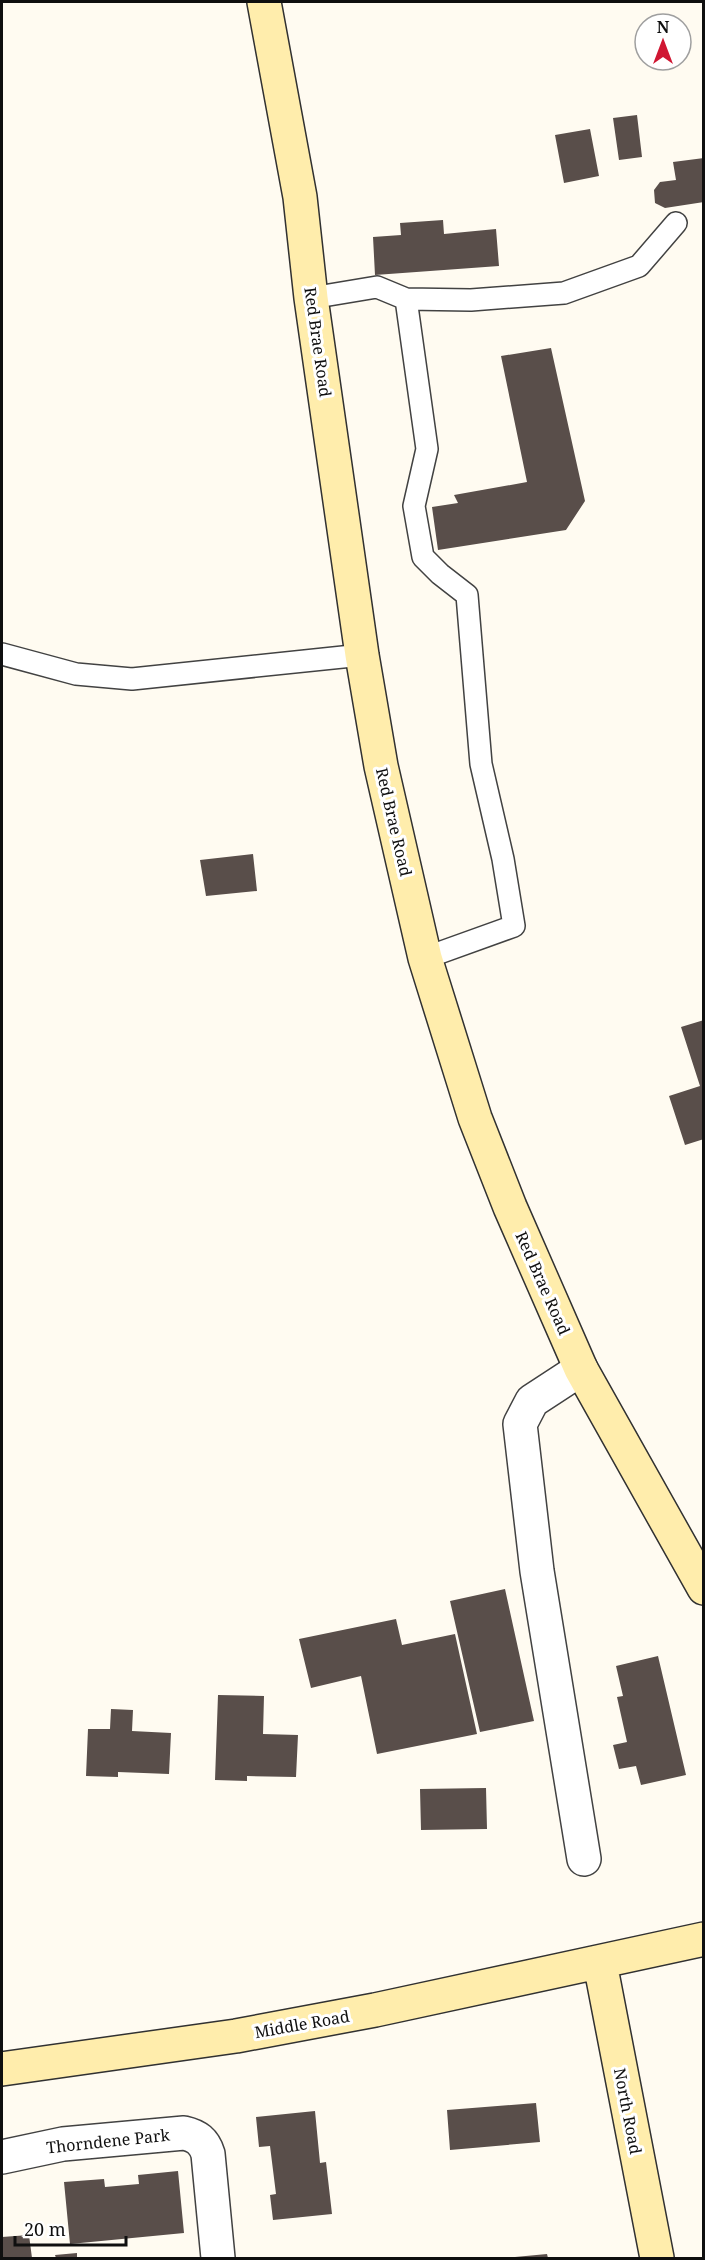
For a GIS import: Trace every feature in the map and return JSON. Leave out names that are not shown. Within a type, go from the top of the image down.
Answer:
[{"type":"street","name":"Red Brae Road","points":[[264,2],[300,197],[311,297],[362,655],[381,766],[425,958],[475,1118],[510,1207],[581,1370],[704,1588]]},
{"type":"street","points":[[581,1370],[532,1401],[520,1424],[537,1571],[584,1859]]},
{"type":"street","name":"Middle Road","points":[[2,2069],[236,2036],[375,2010],[704,1939]]},
{"type":"street","name":"North Road","points":[[600,1963],[657,2259]]},
{"type":"street","name":"Thorndene Park","points":[[2,2157],[63,2144],[184,2133],[198,2137],[206,2146],[208,2154],[218,2259]]},
{"type":"lane","points":[[311,297],[377,287],[406,299],[471,300],[564,293],[639,266],[676,223]]},
{"type":"lane","points":[[406,299],[427,448],[414,506],[423,557],[467,595],[481,764],[503,859],[514,926],[425,958]]},
{"type":"lane","points":[[2,654],[76,674],[132,679],[362,655]]},
{"type":"building","points":[[637,115],[642,157],[619,160],[613,118]]},
{"type":"building","points":[[590,129],[599,176],[564,183],[555,135]]},
{"type":"building","points":[[704,158],[704,202],[665,208],[655,203],[654,190],[660,182],[676,180],[673,162]]},
{"type":"building","points":[[443,220],[444,234],[496,229],[499,266],[375,275],[373,237],[401,235],[400,223]]},
{"type":"building","points":[[551,348],[585,501],[566,530],[438,550],[432,507],[458,503],[454,495],[527,482],[501,356]]},
{"type":"building","points":[[253,854],[257,891],[206,896],[200,860]]},
{"type":"building","points":[[704,1020],[704,1139],[685,1145],[669,1096],[700,1086],[681,1027]]},
{"type":"building","points":[[505,1589],[534,1721],[480,1732],[450,1601]]},
{"type":"building","points":[[396,1619],[402,1645],[455,1634],[477,1734],[377,1754],[361,1676],[311,1688],[299,1639]]},
{"type":"building","points":[[658,1656],[686,1775],[641,1785],[636,1766],[619,1769],[613,1745],[627,1742],[617,1697],[623,1696],[616,1666]]},
{"type":"building","points":[[218,1695],[264,1696],[263,1734],[298,1735],[296,1777],[247,1776],[247,1781],[215,1780]]},
{"type":"building","points":[[111,1709],[133,1710],[132,1731],[171,1733],[169,1774],[118,1772],[118,1777],[86,1776],[88,1729],[110,1729]]},
{"type":"building","points":[[486,1788],[487,1829],[421,1830],[420,1789]]},
{"type":"building","points":[[536,2103],[540,2142],[450,2150],[447,2110]]},
{"type":"building","points":[[315,2111],[320,2163],[326,2162],[332,2214],[273,2220],[270,2195],[276,2194],[270,2146],[259,2147],[256,2117]]},
{"type":"building","points":[[178,2171],[184,2233],[70,2244],[64,2182],[104,2179],[105,2187],[139,2184],[138,2175]]},
{"type":"building","points":[[29,2235],[32,2258],[2,2258],[2,2237]]},
{"type":"building","points":[[77,2253],[77,2258],[56,2258],[55,2255]]},
{"type":"building","points":[[547,2254],[548,2258],[515,2257]]}]
